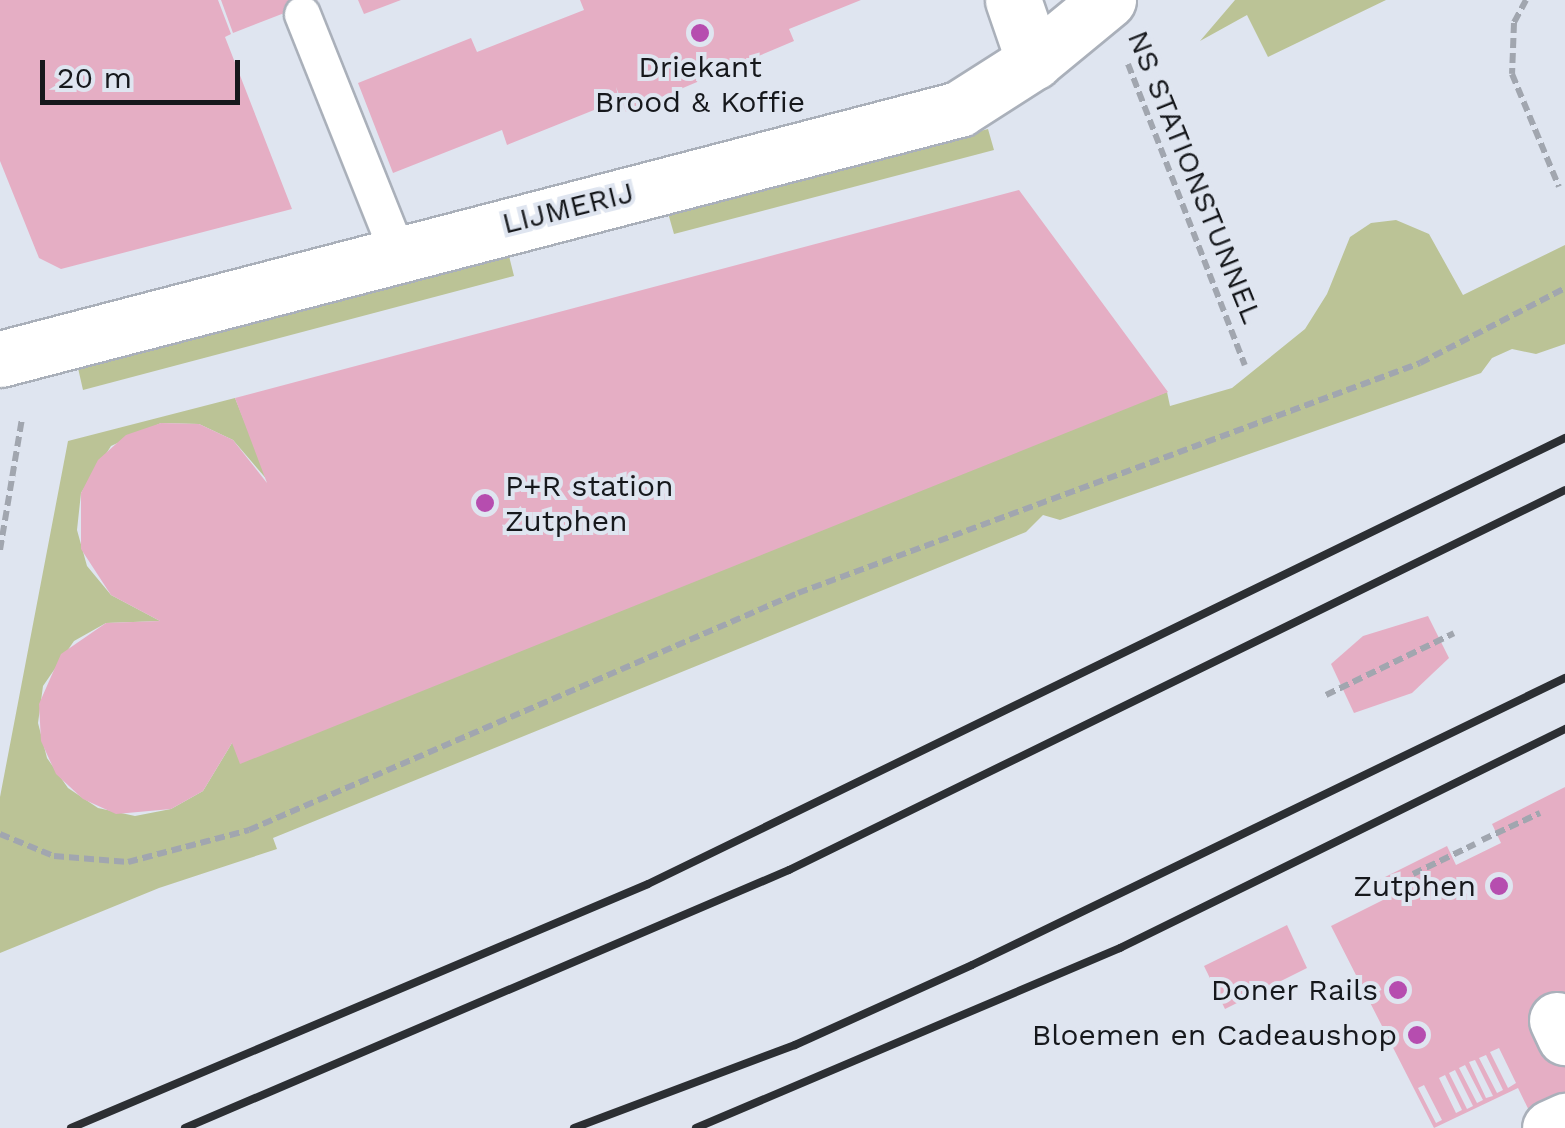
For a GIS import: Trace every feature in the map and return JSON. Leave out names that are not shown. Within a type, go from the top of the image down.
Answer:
[{"type":"street","points":[[1013,0],[1034,61]]},
{"type":"street","name":"LIJMERIJ","points":[[8,357],[397,251],[958,109],[1034,61],[1105,3]]},
{"type":"street","points":[[1550,1128],[1565,1121]]},
{"type":"lane","points":[[302,14],[397,251]]},
{"type":"path","points":[[1526,0],[1514,22],[1512,74],[1560,187]]},
{"type":"path","name":"NS STATIONSTUNNEL","points":[[1105,3],[1245,366]]},
{"type":"path","points":[[0,834],[54,856],[128,862],[249,830],[798,593],[1420,363],[1565,288]]},
{"type":"path","points":[[0,550],[24,398],[8,357]]},
{"type":"path","points":[[1326,695],[1454,633]]},
{"type":"path","points":[[1412,874],[1540,813]]},
{"type":"green space","points":[[1235,0],[1386,0],[1268,57],[1247,15],[1200,41]]},
{"type":"green space","points":[[988,129],[994,150],[674,234],[668,213]]},
{"type":"green space","points":[[1396,220],[1429,234],[1463,295],[1565,245],[1565,344],[1536,354],[1512,349],[1492,358],[1481,373],[1060,520],[1043,515],[1026,532],[273,838],[277,849],[159,888],[0,953],[0,797],[68,441],[235,398],[269,482],[233,440],[199,424],[161,423],[111,446],[81,493],[77,530],[87,566],[111,595],[160,621],[106,623],[74,641],[43,686],[38,723],[47,758],[68,788],[98,808],[135,816],[171,809],[203,791],[232,743],[1167,392],[1170,406],[1232,388],[1305,329],[1327,294],[1350,237],[1371,223]]},
{"type":"green space","points":[[509,256],[514,276],[83,390],[78,368]]},
{"type":"building","points":[[0,0],[218,0],[231,34],[225,37],[292,209],[61,269],[39,258],[0,161]]},
{"type":"building","points":[[221,0],[318,0],[233,33]]},
{"type":"building","points":[[358,0],[401,0],[364,14]]},
{"type":"building","points":[[580,0],[861,0],[789,29],[794,41],[626,112],[616,87],[619,100],[507,145],[502,130],[393,173],[358,83],[471,38],[477,52],[584,10]]},
{"type":"building","name":"P+R station Zutphen","points":[[1019,190],[1168,392],[240,764],[232,743],[203,791],[171,809],[116,814],[83,799],[56,774],[41,741],[39,704],[61,654],[106,623],[160,621],[111,595],[81,549],[81,493],[98,460],[126,435],[161,423],[199,424],[233,440],[267,483],[235,398]]},
{"type":"building","points":[[1428,616],[1449,658],[1412,693],[1354,713],[1331,664],[1363,636]]},
{"type":"building","points":[[1565,787],[1565,1113],[1537,1127],[1518,1088],[1434,1128],[1331,926],[1383,900],[1373,883],[1447,846],[1456,865],[1501,843],[1492,824]],"holes":[[[1499,1048],[1516,1083],[1508,1088],[1490,1052]],[[1486,1055],[1503,1090],[1497,1093],[1479,1058]],[[1475,1060],[1493,1096],[1486,1098],[1469,1062]],[[1465,1065],[1483,1100],[1477,1103],[1459,1068]],[[1455,1070],[1473,1106],[1467,1109],[1449,1073]],[[1445,1075],[1462,1110],[1456,1113],[1439,1078]],[[1424,1085],[1442,1120],[1436,1123],[1418,1088]]]},
{"type":"building","points":[[1287,925],[1307,968],[1225,1009],[1204,966]]},
{"type":"railway","points":[[71,1128],[648,884],[1565,438]]},
{"type":"railway","points":[[185,1128],[789,870],[1565,490]]},
{"type":"railway","points":[[574,1128],[795,1045],[972,965],[1565,678]]},
{"type":"railway","points":[[696,1128],[1120,948],[1565,729]]},
{"type":"place","name":"Driekant Brood & Koffie","points":[[700,33]]},
{"type":"place","name":"P+R station Zutphen","points":[[485,503]]},
{"type":"place","name":"Zutphen","points":[[1499,886]]},
{"type":"place","name":"Doner Rails","points":[[1398,990]]},
{"type":"place","name":"Bloemen en Cadeaushop","points":[[1417,1035]]}]
